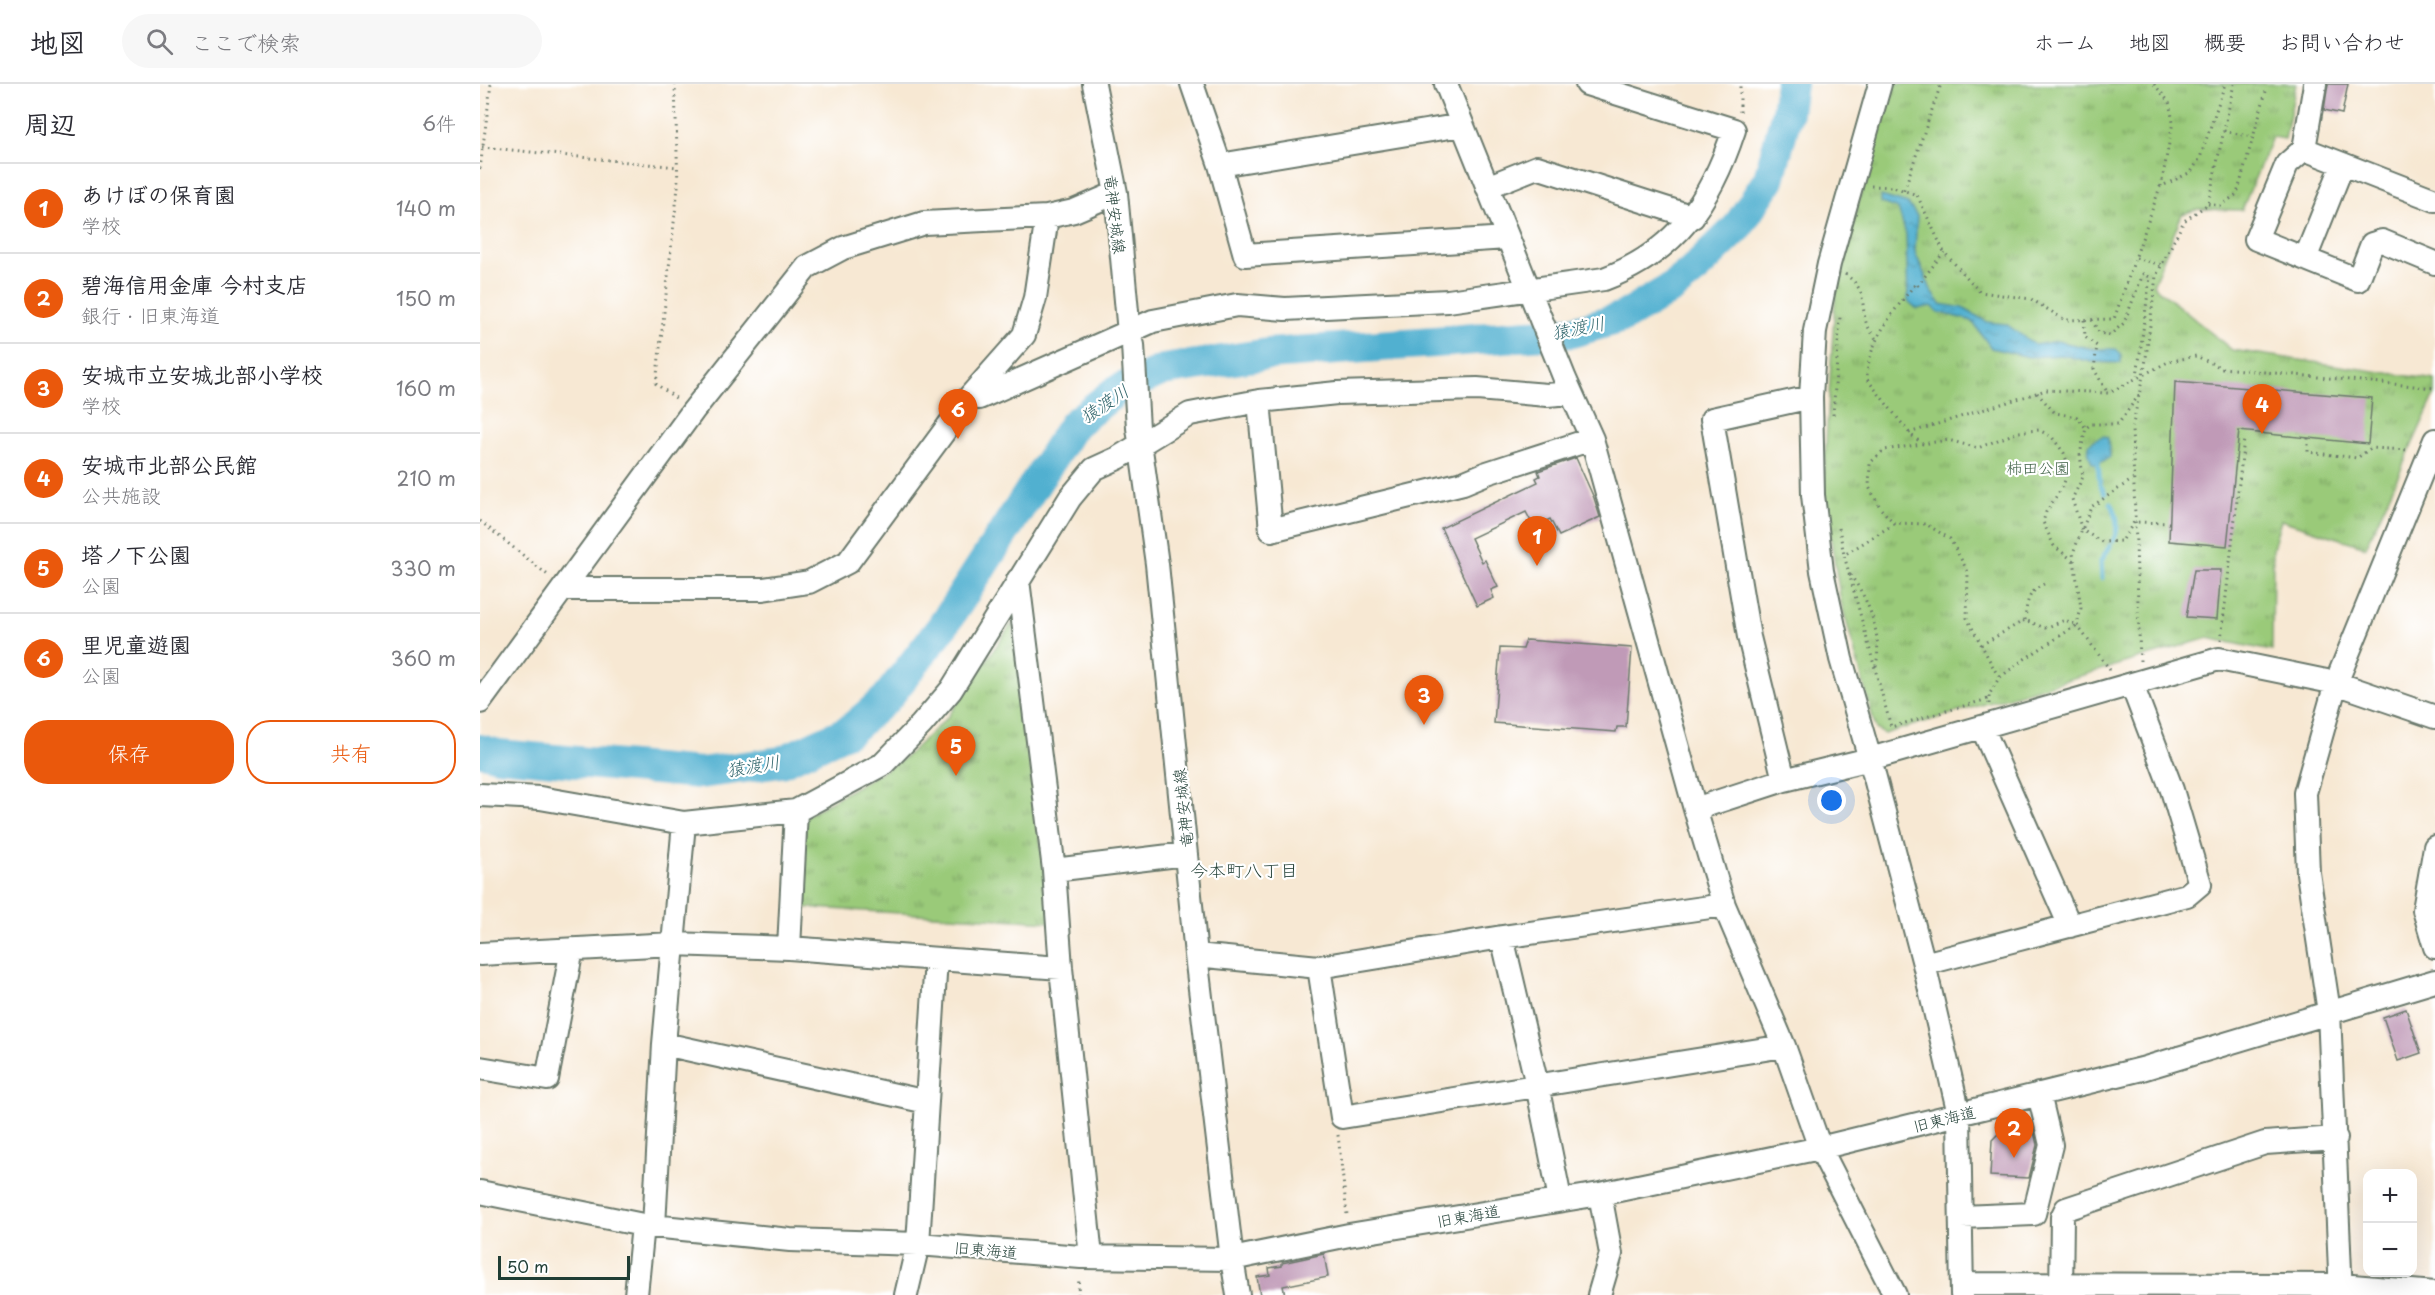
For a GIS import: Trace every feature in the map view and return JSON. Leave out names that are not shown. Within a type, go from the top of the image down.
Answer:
[{"type":"street","name":"竜神安城線","points":[[1094,84],[1116,193],[1139,436],[1158,564],[1196,955],[1238,1295]]},
{"type":"street","points":[[1192,84],[1220,165],[1245,255],[1507,238]]},
{"type":"street","points":[[1446,84],[1486,187],[1592,439],[1724,905],[1784,1046],[1820,1148],[1895,1295]]},
{"type":"street","points":[[971,396],[979,398],[1131,339],[1154,321],[1237,305],[1286,309],[1531,295],[1604,279],[1624,271],[1666,243],[1693,217],[1710,191],[1724,162],[1734,130],[1587,84]]},
{"type":"street","points":[[1880,84],[1829,264],[1815,331],[1810,397],[1813,495],[1822,572],[1841,659],[1924,964],[1959,1114],[1962,1289],[2341,1290],[2435,1293]]},
{"type":"street","points":[[2315,84],[2304,149],[2287,164],[2256,239],[2358,280],[2372,244],[2382,242],[2435,263]]},
{"type":"street","points":[[1220,165],[1462,125]]},
{"type":"street","points":[[2304,149],[2435,200]]},
{"type":"street","points":[[2305,259],[2343,164]]},
{"type":"street","points":[[1486,187],[1537,166],[1693,217]]},
{"type":"street","points":[[480,701],[693,411],[807,267],[843,248],[924,223],[1047,217],[1074,211],[1116,193]]},
{"type":"street","points":[[564,589],[763,589],[809,582],[848,562],[971,396],[1024,335],[1035,298],[1047,217]]},
{"type":"street","points":[[480,795],[540,798],[684,823],[796,812],[883,764],[921,725],[951,690],[1070,498],[1094,469],[1139,436],[1190,414],[1259,401],[1337,393],[1477,389],[1546,395],[1568,386]]},
{"type":"street","points":[[1784,780],[1749,637],[1712,419],[1810,397]]},
{"type":"street","points":[[1259,401],[1271,530],[1463,483],[1592,439]]},
{"type":"street","points":[[2341,1290],[2329,1012],[2308,873],[2305,793],[2336,683],[2432,446]]},
{"type":"street","points":[[1018,580],[1054,870],[1061,968],[1091,1257]]},
{"type":"street","points":[[1695,809],[1784,780],[1870,759],[2219,659],[2336,683],[2435,717]]},
{"type":"street","points":[[1924,964],[2187,895],[2200,884],[2172,790],[2130,685]]},
{"type":"street","points":[[1988,726],[2070,926]]},
{"type":"street","points":[[789,948],[796,812]]},
{"type":"street","points":[[636,1295],[649,1225],[684,823]]},
{"type":"street","points":[[2435,847],[2424,910],[2435,948]]},
{"type":"street","points":[[1054,870],[1186,854]]},
{"type":"street","points":[[1196,955],[1319,967],[1502,937],[1724,905]]},
{"type":"street","points":[[1502,937],[1537,1085],[1560,1199]]},
{"type":"street","points":[[480,954],[673,945],[789,948],[1061,968]]},
{"type":"street","points":[[480,1068],[547,1079],[572,949]]},
{"type":"street","points":[[906,1295],[918,1244],[936,959]]},
{"type":"street","points":[[1319,967],[1342,1117],[1784,1046]]},
{"type":"street","name":"旧東海道","points":[[480,1192],[649,1225],[790,1240],[918,1244],[1091,1257],[1232,1259],[1350,1234],[1600,1194],[1820,1148],[2142,1069],[2435,981]]},
{"type":"street","points":[[664,1044],[927,1102]]},
{"type":"street","points":[[1961,1217],[2034,1214],[2051,1145],[2038,1094]]},
{"type":"street","points":[[2061,1289],[2062,1217],[2066,1209],[2265,1143],[2336,1138]]},
{"type":"street","points":[[1599,1295],[1611,1254],[1600,1194]]},
{"type":"path","points":[[480,169],[491,84]]},
{"type":"path","points":[[675,84],[678,187],[656,384],[693,411]]},
{"type":"path","points":[[1734,130],[1740,115],[1740,84]]},
{"type":"path","points":[[1904,191],[1941,84]]},
{"type":"path","points":[[1871,186],[1893,187],[1917,195],[1944,252],[1980,292],[2031,299],[2065,320],[2114,319],[2160,187],[2173,122],[2169,102],[2154,84]]},
{"type":"path","points":[[2160,187],[2192,172],[2200,158],[2225,84]]},
{"type":"path","points":[[2130,685],[2134,522],[2132,429],[2144,373],[2156,276],[2184,221],[2208,204],[2234,84]]},
{"type":"path","points":[[2208,204],[2220,206],[2237,194],[2267,88]]},
{"type":"path","points":[[2224,131],[2253,137]]},
{"type":"path","points":[[482,147],[678,167]]},
{"type":"path","points":[[1923,444],[1909,433],[1867,379],[1867,369],[1877,340],[1898,306],[1944,252]]},
{"type":"path","points":[[2136,258],[2162,265]]},
{"type":"path","points":[[1842,285],[1843,273],[1852,279],[1864,298],[1866,323],[1877,340]]},
{"type":"path","points":[[2091,320],[2099,333],[2110,336],[2124,323],[2143,274],[2150,277],[2138,376]]},
{"type":"path","points":[[1833,416],[1841,309]]},
{"type":"path","points":[[2084,320],[2085,337],[2097,346],[2094,369],[2108,393]]},
{"type":"path","points":[[1909,433],[2046,390],[2108,393],[2168,362],[2196,356],[2222,368],[2435,388]]},
{"type":"path","points":[[2037,393],[2055,413],[2077,417],[2086,428]]},
{"type":"path","points":[[2134,522],[2122,541],[2102,542],[2082,530],[2072,499],[2083,477],[2080,454],[2086,428],[2091,424],[2118,424],[2140,394]]},
{"type":"path","points":[[1894,524],[1881,509],[1869,487],[1870,463],[1884,450],[1948,440],[1978,448],[2018,432],[2038,430],[2052,437],[2064,453],[2069,468],[2063,486],[2046,512],[2043,522],[2054,546],[2075,562]]},
{"type":"path","points":[[2308,438],[2308,452],[2357,458],[2371,448],[2432,446]]},
{"type":"path","points":[[2219,659],[2244,439]]},
{"type":"path","points":[[1988,726],[1988,699],[1999,678],[2022,660],[2077,626],[2081,608],[2073,553],[2091,507],[2133,479]]},
{"type":"path","points":[[480,521],[564,589]]},
{"type":"path","points":[[1837,521],[1844,555],[1891,727],[1988,699]]},
{"type":"path","points":[[2134,522],[2170,523]]},
{"type":"path","points":[[1844,555],[1894,524],[1926,524],[1950,539],[1968,572],[1967,618],[1999,678]]},
{"type":"path","points":[[1849,573],[1861,588],[1874,626],[1878,660],[1875,671]]},
{"type":"path","points":[[2025,620],[2027,602],[2033,590],[2044,584]]},
{"type":"path","points":[[1981,645],[2025,620]]},
{"type":"path","points":[[2025,620],[2045,628],[2065,620],[2077,626],[2099,658],[2130,685]]},
{"type":"path","points":[[1342,1117],[1337,1126],[1350,1234]]},
{"type":"green space","name":"柿田公園","points":[[1891,84],[2296,84],[2285,139],[2272,137],[2242,210],[2198,209],[2182,214],[2153,285],[2232,350],[2435,380],[2435,394],[2366,547],[2281,520],[2273,548],[2272,651],[2208,638],[1884,734],[1876,729],[1841,602],[1823,490],[1836,284]]},
{"type":"green space","points":[[1012,623],[1051,922],[798,907],[806,816],[902,760],[947,718]]},
{"type":"water","points":[[1881,196],[1908,204],[1917,216],[1915,252],[1932,292],[1941,304],[1963,308],[1987,322],[2006,324],[2035,345],[2057,341],[2093,349],[2116,349],[2121,354],[2121,363],[2092,362],[2062,355],[2029,357],[1991,348],[1972,321],[1938,312],[1932,306],[1917,309],[1908,301],[1906,234],[1898,209],[1881,203]]},
{"type":"water","points":[[2104,436],[2108,438],[2110,457],[2098,464],[2092,463],[2089,445]]},
{"type":"building","points":[[2328,84],[2348,84],[2342,114],[2324,110]]},
{"type":"building","points":[[2175,382],[2372,398],[2368,444],[2239,431],[2227,546],[2169,541]]},
{"type":"building","points":[[1576,458],[1600,517],[1559,536],[1550,519],[1534,527],[1526,512],[1471,538],[1482,562],[1485,560],[1498,587],[1491,590],[1494,598],[1477,606],[1441,528],[1538,482],[1536,478],[1540,476],[1538,471]]},
{"type":"building","points":[[2194,570],[2221,570],[2217,619],[2186,617]]},
{"type":"building","points":[[1526,640],[1632,648],[1626,727],[1617,727],[1616,732],[1494,723],[1500,648],[1523,649]]},
{"type":"building","points":[[2406,1009],[2421,1053],[2398,1061],[2383,1017]]},
{"type":"building","points":[[2032,1123],[2037,1145],[2029,1178],[1990,1176],[1992,1140],[2005,1127]]},
{"type":"building","points":[[1324,1254],[1328,1277],[1283,1286],[1285,1295],[1260,1295],[1257,1277],[1270,1275],[1269,1268]]},
{"type":"waterway","name":"猿渡川","points":[[480,750],[498,755],[700,773],[781,762],[850,730],[886,699],[942,627],[1074,424],[1116,391],[1163,370],[1268,354],[1572,332],[1623,317],[1672,288],[1692,272],[1737,228],[1769,179],[1787,112],[1791,84]]},
{"type":"waterway","points":[[2098,464],[2100,485],[2105,493]]},
{"type":"waterway","points":[[2111,503],[2117,522],[2113,541]]},
{"type":"waterway","points":[[2102,578],[2101,561],[2110,546]]},
{"type":"place","name":"安城市北部公民館","points":[[2262,434]]},
{"type":"place","name":"里児童遊園","points":[[958,439]]},
{"type":"place","name":"あけぼの保育園","points":[[1537,566]]},
{"type":"place","name":"安城市立安城北部小学校","points":[[1424,725]]},
{"type":"place","name":"塔ノ下公園","points":[[956,776]]},
{"type":"place","name":"碧海信用金庫 今村支店","points":[[2014,1158]]},
{"type":"district","name":"今本町八丁目","points":[[1244,869]]}]
